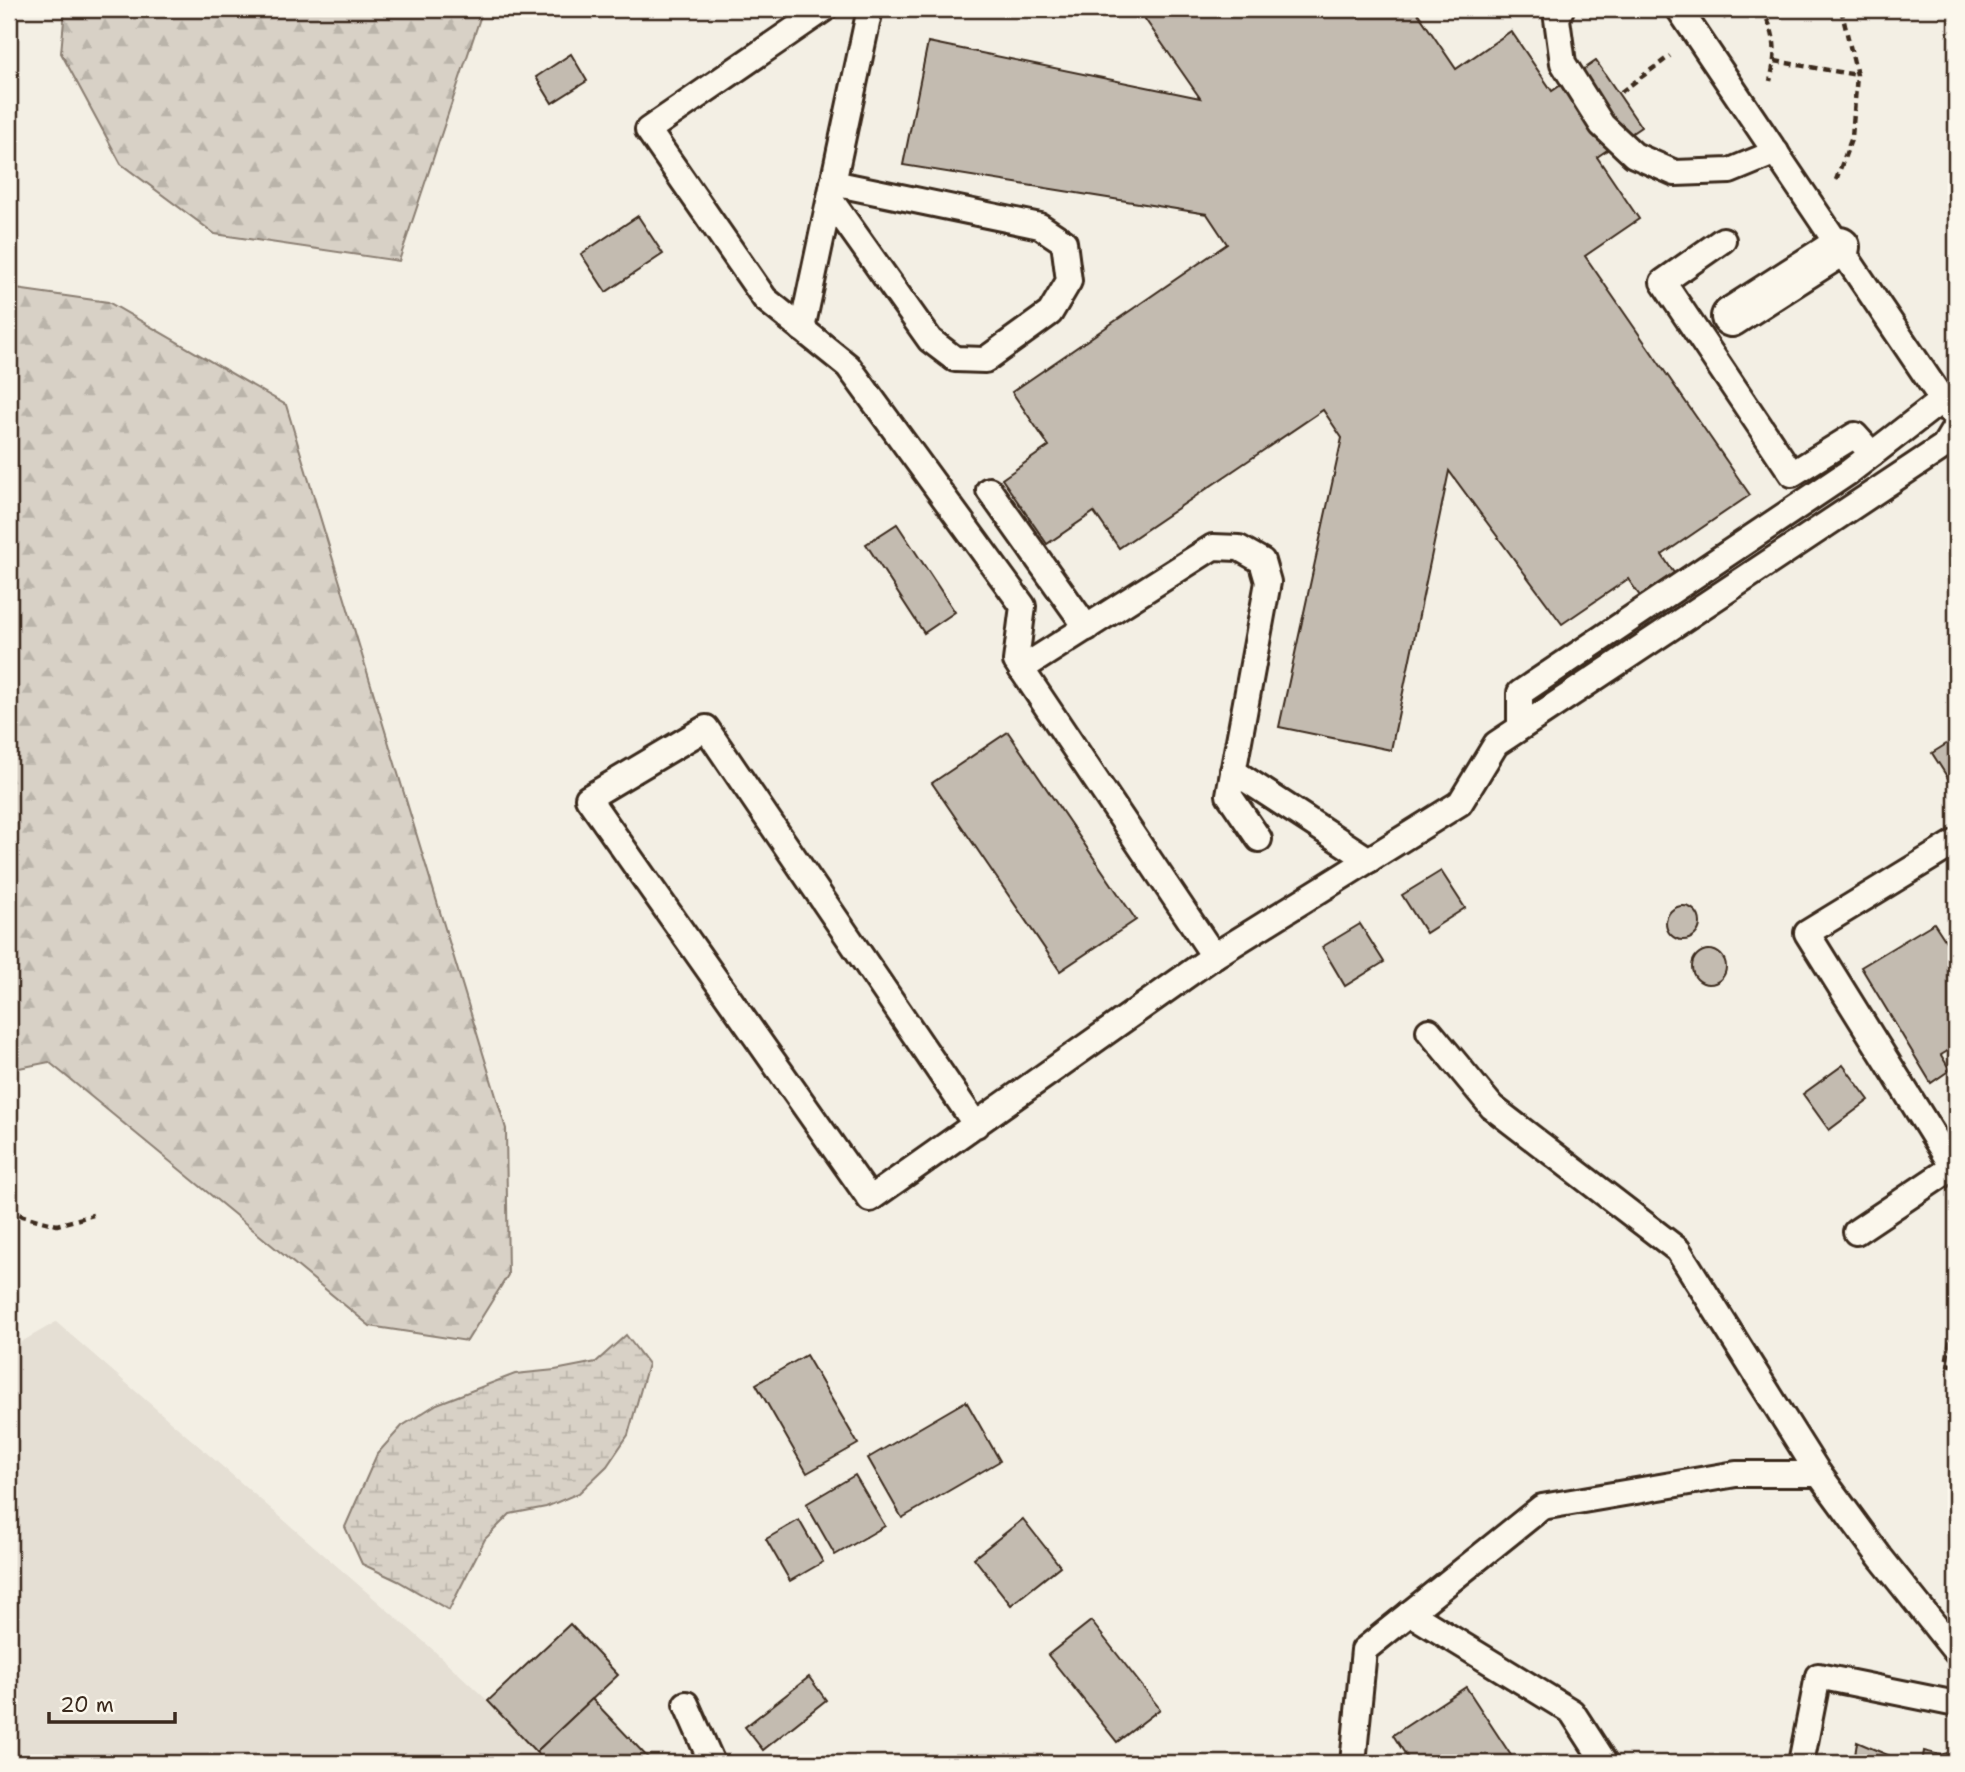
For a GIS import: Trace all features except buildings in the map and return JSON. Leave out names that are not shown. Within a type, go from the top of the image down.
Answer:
[{"type":"street","points":[[1731,317],[1840,247]]},
{"type":"lane","points":[[824,9],[648,130],[765,299],[848,366],[1023,606],[1016,661],[1214,956]]},
{"type":"lane","points":[[802,329],[870,9]]},
{"type":"lane","points":[[1561,9],[1557,19],[1563,63],[1602,125],[1634,155],[1675,173],[1730,171],[1776,152]]},
{"type":"lane","points":[[976,1125],[706,727],[588,798],[870,1199],[976,1125],[1214,956],[1460,803],[1496,744],[1944,446],[1956,423],[1679,9]]},
{"type":"lane","points":[[832,191],[1040,226],[1064,242],[1069,281],[1050,313],[985,360],[955,359],[930,340],[832,191]]},
{"type":"lane","points":[[1723,240],[1663,282],[1792,474],[1855,435],[1872,454]]},
{"type":"lane","points":[[1520,727],[1520,693],[1849,472],[1942,400]]},
{"type":"lane","points":[[989,490],[1087,628]]},
{"type":"lane","points":[[1021,669],[1213,547],[1238,548],[1262,561],[1268,582],[1229,795],[1259,839]]},
{"type":"lane","points":[[1233,771],[1369,860]]},
{"type":"lane","points":[[1856,1232],[1955,1168],[1807,933],[1956,842]]},
{"type":"lane","points":[[1429,1031],[1492,1107],[1678,1250],[1819,1474],[1880,1557],[1956,1652]]},
{"type":"lane","points":[[1353,1763],[1364,1650],[1542,1507],[1736,1474],[1819,1474]]},
{"type":"lane","points":[[1410,1613],[1572,1712],[1605,1763]]},
{"type":"lane","points":[[1801,1763],[1818,1676],[1956,1704]]},
{"type":"lane","points":[[686,1704],[712,1763]]},
{"type":"path","points":[[1761,9],[1772,24],[1775,61],[1767,92]]},
{"type":"path","points":[[1812,206],[1836,181],[1852,137],[1857,75],[1841,9]]},
{"type":"path","points":[[1775,61],[1857,75]]},
{"type":"path","points":[[9,1208],[23,1216],[57,1226],[93,1215]]},
{"type":"path","points":[[1956,1305],[1946,1364],[1956,1366]]},
{"type":"shaded area","points":[[56,1322],[430,1647],[488,1701],[547,1763],[9,1763],[9,1349]]},
{"type":"green space","points":[[65,9],[483,9],[399,261],[215,234],[121,164],[61,53]]},
{"type":"green space","points":[[9,288],[108,302],[286,405],[506,1129],[508,1275],[467,1341],[370,1326],[49,1062],[9,1070]]},
{"type":"green space","points":[[626,1335],[648,1364],[628,1435],[607,1466],[579,1493],[546,1507],[510,1514],[485,1539],[449,1610],[362,1564],[345,1527],[377,1454],[402,1426],[437,1404],[515,1374],[596,1362]]}]
